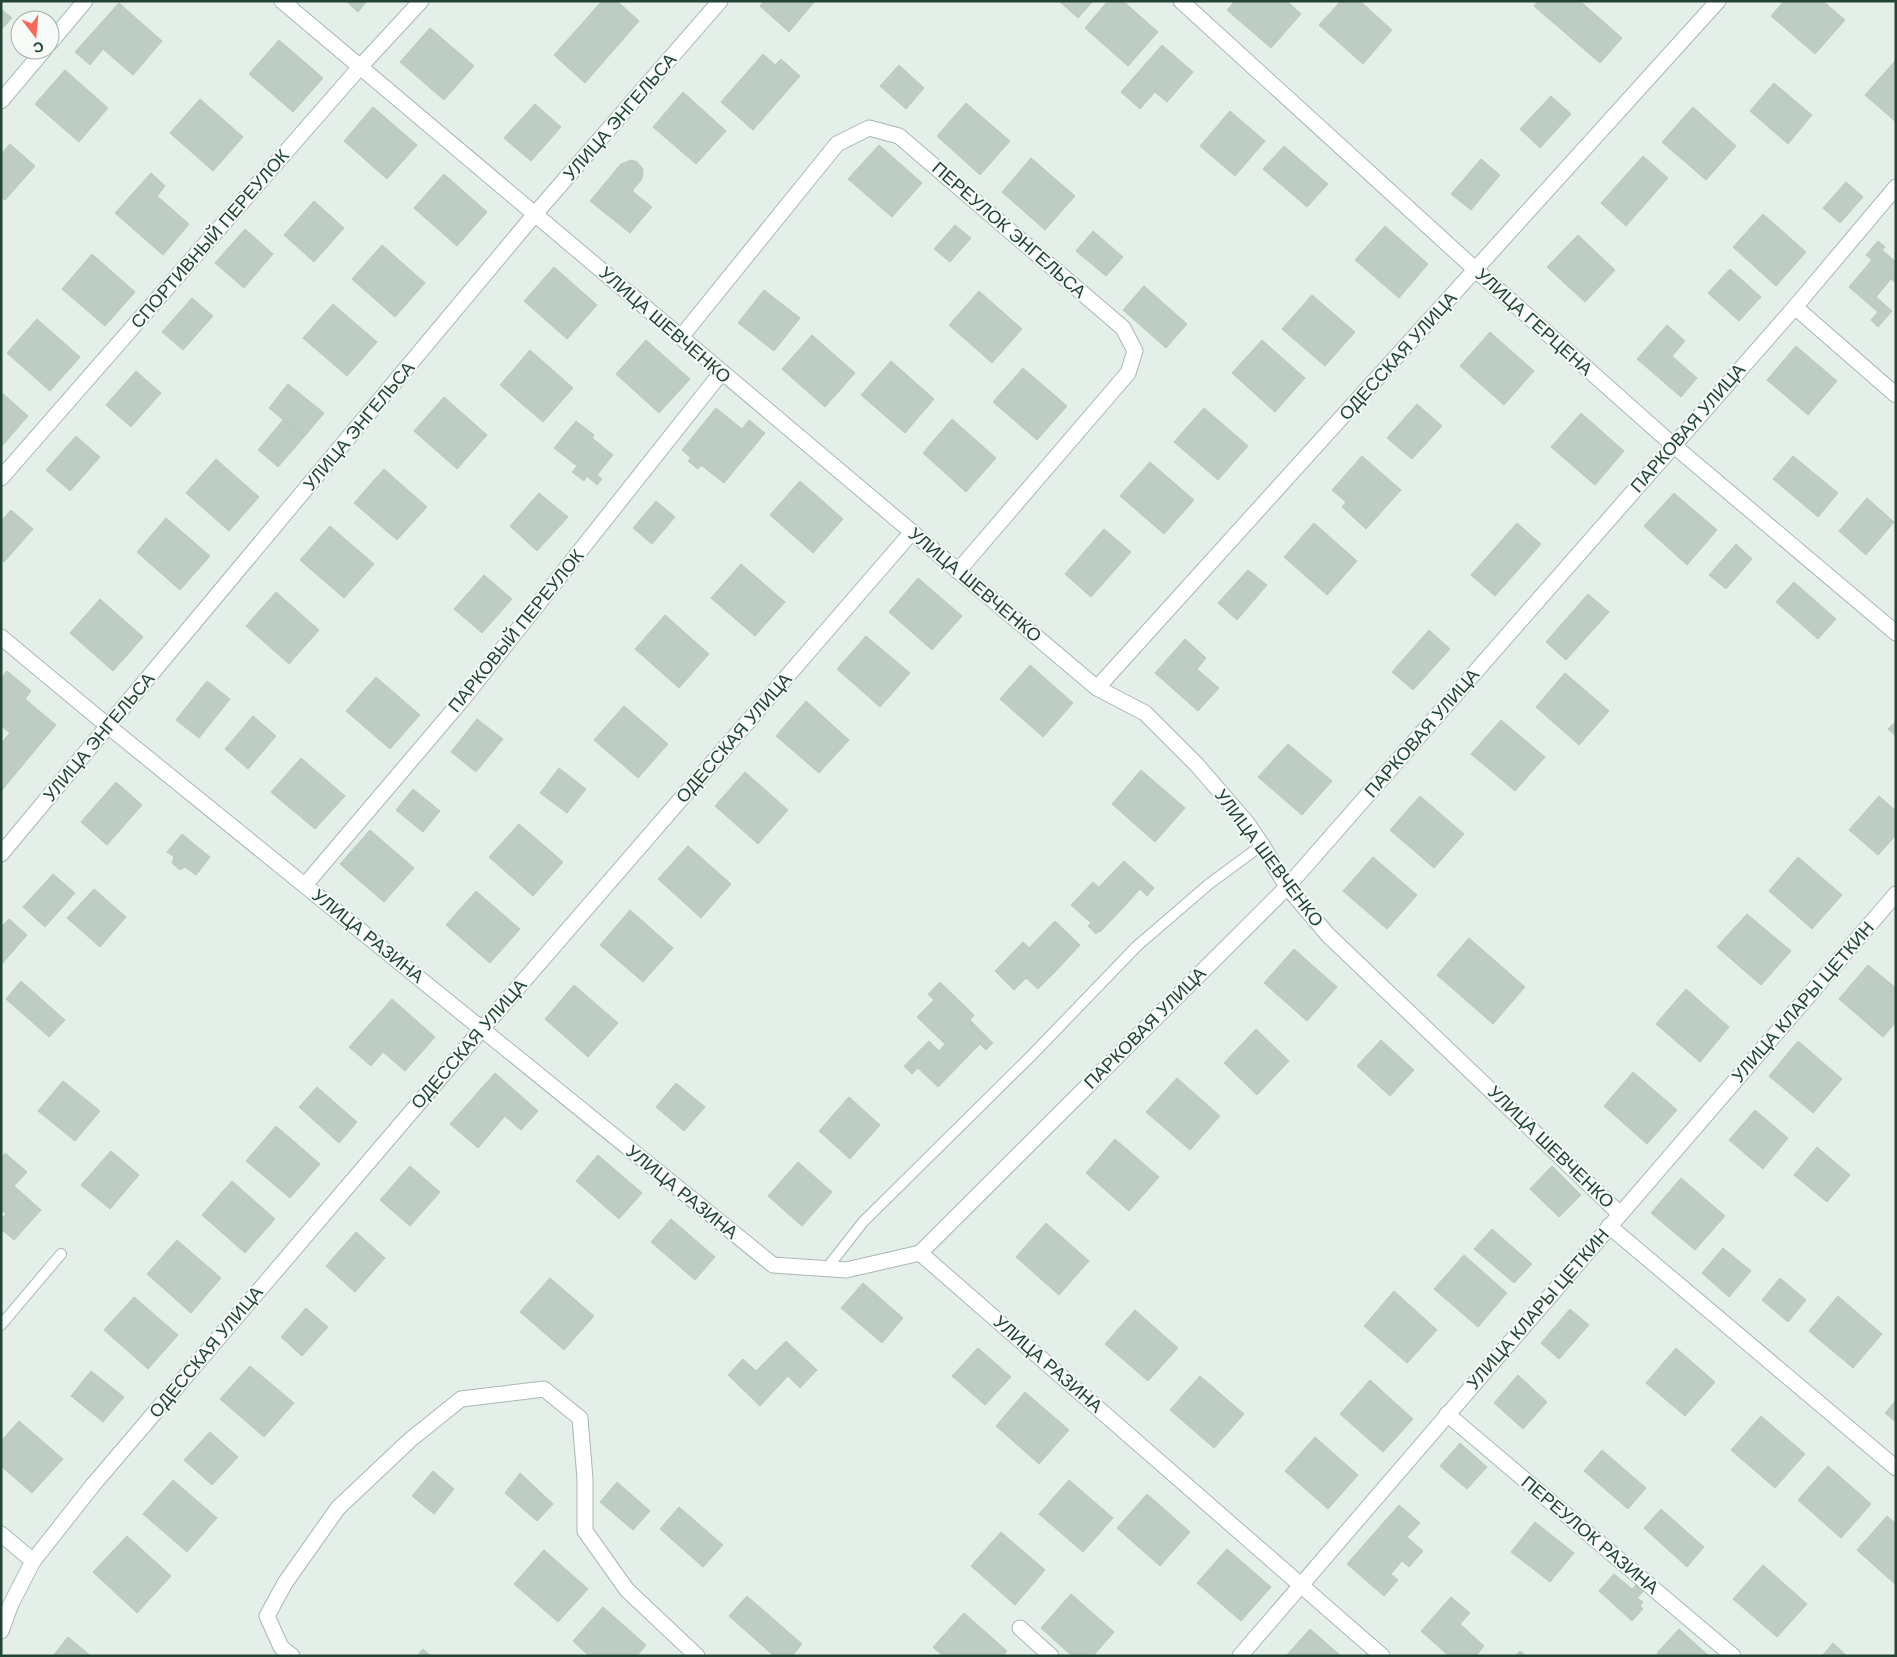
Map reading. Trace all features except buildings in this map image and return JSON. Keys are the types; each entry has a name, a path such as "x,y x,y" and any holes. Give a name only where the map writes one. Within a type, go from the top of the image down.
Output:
{"street":[{"path":"60,31 85,1"},
{"name":"УЛИЦА ШЕВЧЕНКО","path":"282,1 1097,688 1145,713 1197,764 1247,824 1287,887 1328,935 1620,1214"},
{"name":"СПОРТИВНЫЙ ПЕРЕУЛОК","path":"1,478 360,67 420,1"},
{"name":"УЛИЦА ЭНГЕЛЬСА","path":"1,854 536,214 720,1"},
{"name":"УЛИЦА ГЕРЦЕНА","path":"1181,1 1476,270 1674,445 1896,633"},
{"name":"ОДЕССКАЯ УЛИЦА","path":"1097,688 1718,1"},
{"path":"1,101 36,60"},
{"name":"ПЕРЕУЛОК ЭНГЕЛЬСА","path":"681,337 837,144 869,128 899,136 1123,328 1135,352 1128,373 958,571"},
{"name":"ПАРКОВАЯ УЛИЦА","path":"920,1253 1287,887 1674,445 1896,187"},
{"path":"1794,307 1896,395"},
{"name":"ПАРКОВЫЙ ПЕРЕУЛОК","path":"305,885 462,700 722,373"},
{"name":"ОДЕССКАЯ УЛИЦА","path":"1,1631 11,1604 33,1561 93,1485 482,1029 912,532"},
{"name":"УЛИЦА РАЗИНА","path":"1,637 108,726 773,1265 846,1270 920,1253 1382,1656"},
{"name":"УЛИЦА КЛАРЫ ЦЕТКИН","path":"1240,1656 1300,1584 1896,894"},
{"path":"1609,1226 1896,1468"},
{"path":"292,1656 281,1647 267,1616 285,1583 338,1508 410,1440 461,1399 544,1389 580,1418 585,1479 585,1532 627,1590 696,1656"},
{"name":"ПЕРЕУЛОК РАЗИНА","path":"1447,1414 1734,1656"},
{"path":"1,1534 33,1561"},
{"path":"1020,1628 1050,1656"}],"lane":[{"path":"827,1268 863,1222 1032,1056 1137,946 1209,884 1262,846"},
{"path":"1,1325 62,1254"}]}
